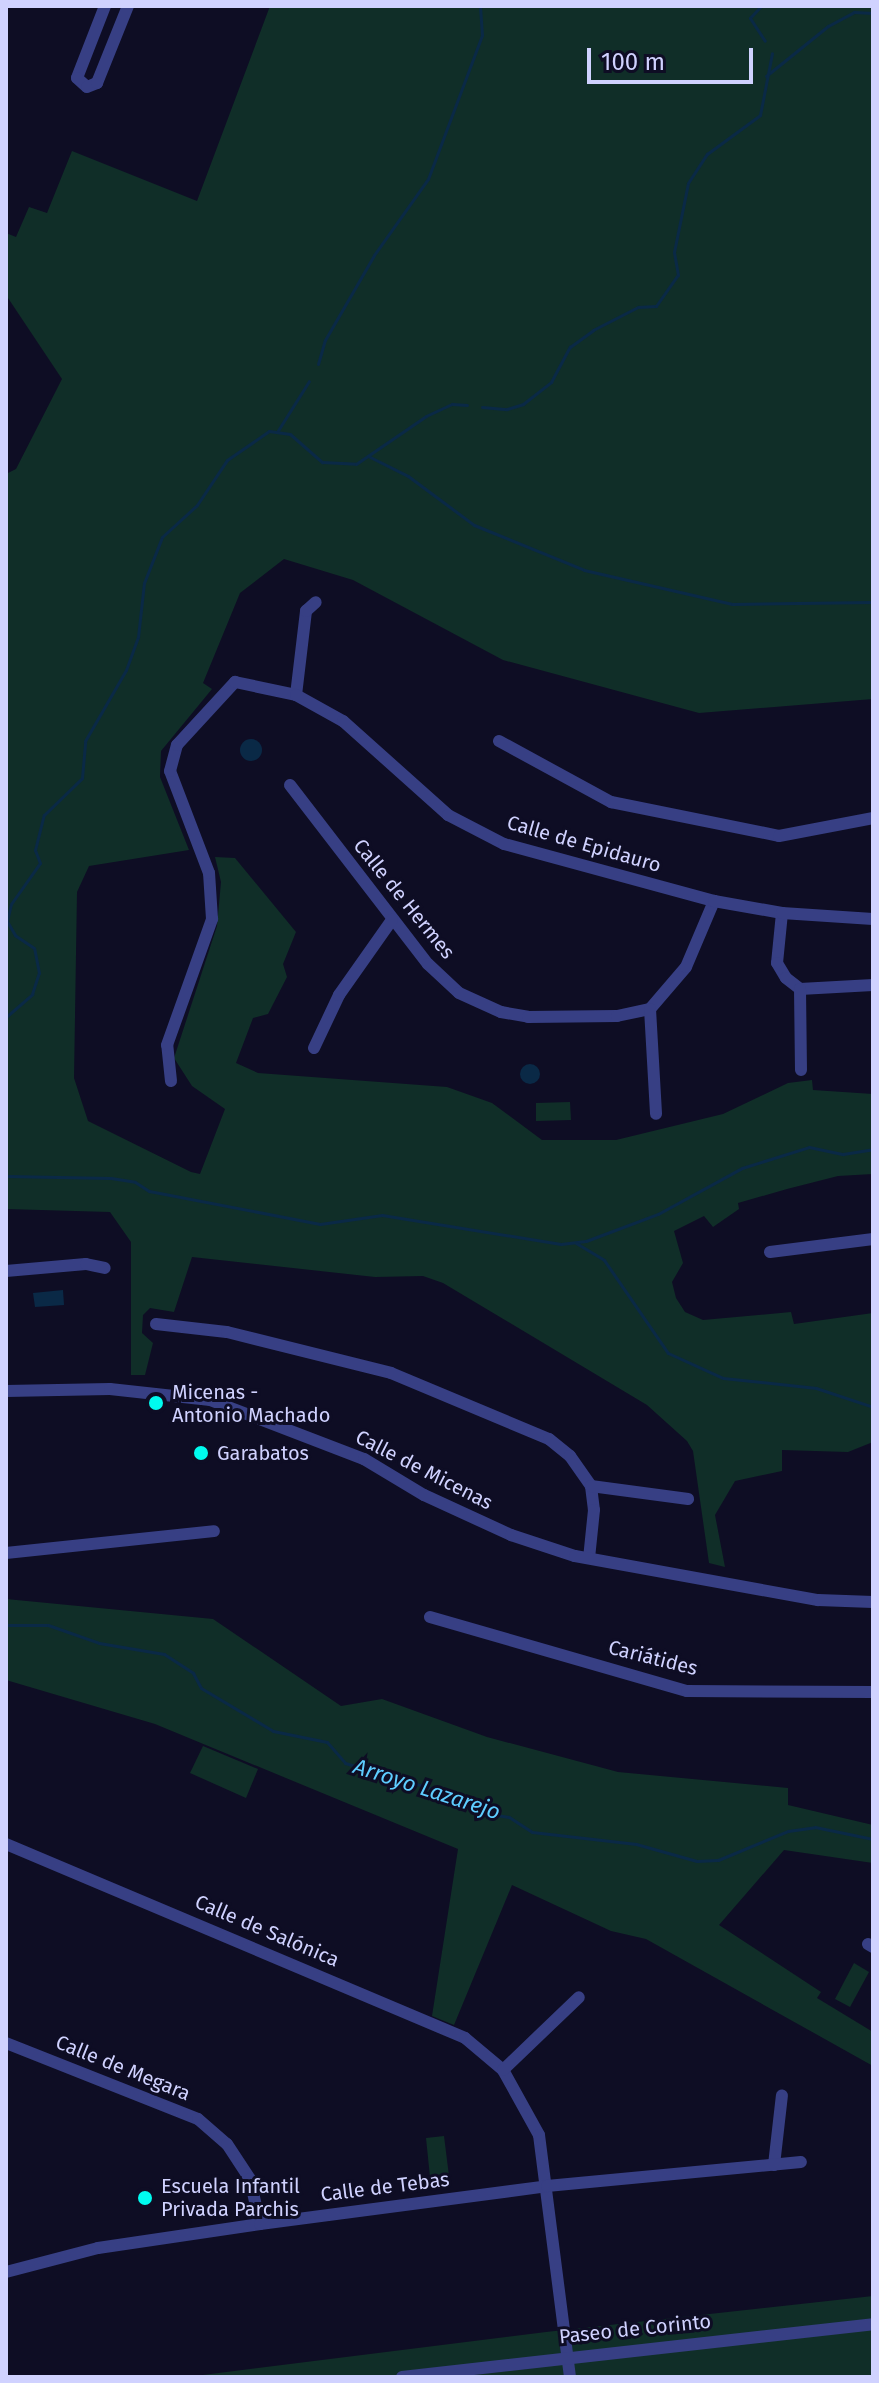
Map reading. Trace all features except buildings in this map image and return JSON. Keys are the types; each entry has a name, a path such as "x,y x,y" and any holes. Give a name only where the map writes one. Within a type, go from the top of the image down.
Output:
{"street":[{"path":"105,6 77,78 87,87 97,83 128,6"},
{"path":"296,695 306,611 316,602"},
{"name":"Calle de Epidauro","path":"171,1081 167,1045 212,919 209,873 170,771 177,745 235,682 296,695 343,721 448,815 504,844 714,901 782,913 873,919"},
{"path":"499,741 626,805 779,836 873,818"},
{"name":"Calle de Hermes","path":"290,785 392,920 459,993 501,1012 528,1017 602,1016 650,1009"},
{"path":"656,1114 650,1009 686,967 714,901"},
{"path":"782,913 777,963 800,989 801,1070"},
{"path":"314,1048 339,995 392,920"},
{"path":"800,989 873,985"},
{"path":"770,1252 873,1239"},
{"path":"6,1271 86,1264 105,1268"},
{"path":"156,1324 227,1332 391,1373 549,1439 570,1456 591,1486 594,1510 589,1558"},
{"name":"Calle de Micenas","path":"6,1391 110,1389 210,1400 364,1459 424,1495 511,1535 589,1558 818,1600 873,1602"},
{"path":"591,1486 688,1499"},
{"path":"6,1553 214,1531"},
{"name":"Cariátides","path":"430,1617 687,1691 873,1692"},
{"name":"Calle de Salónica","path":"6,1844 465,2038 503,2070 539,2135 570,2377"},
{"path":"503,2070 579,1997"},
{"name":"Calle de Megara","path":"6,2043 198,2119 227,2144 250,2179 260,2224"},
{"path":"774,2165 782,2095"},
{"name":"Calle de Tebas","path":"6,2272 98,2248 260,2224 547,2186 801,2162"},
{"name":"Paseo de Corinto","path":"402,2377 567,2356 873,2324"}],"green space":[{"path":"270,6 873,6 873,699 699,713 503,660 353,580 284,559 240,593 203,683 212,689 161,751 160,777 189,850 89,866 77,892 74,1078 88,1121 191,1172 200,1174 225,1109 192,1086 174,1058 217,926 221,882 215,857 235,858 296,932 283,964 287,977 268,1014 253,1018 236,1063 258,1073 447,1087 492,1103 542,1140 616,1140 723,1114 788,1083 812,1080 813,1090 873,1094 873,1174 838,1176 738,1203 739,1209 713,1227 704,1216 674,1231 683,1263 672,1282 676,1298 685,1312 703,1320 791,1312 794,1324 873,1313 873,1442 848,1452 782,1450 782,1471 735,1481 715,1515 725,1567 709,1563 693,1451 687,1441 647,1405 443,1283 423,1276 375,1277 192,1257 174,1312 150,1308 143,1315 142,1333 153,1343 145,1375 131,1375 131,1242 110,1212 6,1209 6,474 16,469 62,379 6,295 6,233 16,237 29,207 47,213 72,151 197,201"},
{"path":"570,1102 571,1120 536,1121 536,1103"},
{"path":"6,1599 213,1619 341,1706 382,1699 487,1737 618,1772 788,1788 788,1805 873,1825 873,1863 784,1850 719,1925 821,1992 817,1998 873,2032 873,2066 646,1939 611,1931 512,1885 454,2025 432,2016 458,1849 155,1724 6,1680"},
{"path":"203,1746 258,1769 246,1798 190,1773"},
{"path":"854,1963 869,1972 850,2007 835,1999"},
{"path":"444,2136 449,2176 430,2177 426,2138"},
{"path":"873,2296 873,2377 187,2377 546,2332"}],"water":[{"path":"251,739 259,742 262,750 259,758 251,761 243,758 240,750 243,742"},
{"path":"530,1064 537,1067 540,1074 537,1081 530,1084 523,1081 520,1074 523,1067"},
{"path":"63,1290 64,1305 35,1307 33,1293"}],"waterway":[{"path":"318,364 325,340 374,255 428,179 482,35 480,6"},
{"path":"761,6 750,18 765,41"},
{"path":"766,76 828,26 854,12 873,13"},
{"path":"482,407 507,409 523,404 551,382 570,347 593,330 638,307 656,306 678,275 674,252 688,183 707,154 760,115 772,53"},
{"path":"277,432 309,381"},
{"path":"6,1017 32,994 39,973 34,948 15,935 7,921 11,904 40,863 35,850 44,815 82,778 85,741 126,670 138,637 144,583 162,537 197,505 227,460 269,431 290,434 322,462 356,464 426,416 452,404 467,405"},
{"path":"368,456 408,476 474,525 584,570 732,604 873,602"},
{"path":"6,1176 111,1178 135,1182 149,1191 320,1224 382,1215 561,1244 586,1241 658,1214 742,1168 809,1147 843,1154 873,1149"},
{"path":"576,1243 604,1260 668,1353 723,1378 816,1388 873,1407"},
{"name":"Arroyo Lazarejo","path":"6,1625 48,1625 99,1643 164,1654 193,1673 201,1688 273,1731 327,1742 345,1763 447,1793 490,1814 509,1817 532,1832 636,1844 697,1861 718,1860 788,1831 815,1827 873,1839"}],"place":[{"name":"Micenas - Antonio Machado","path":"156,1403"},
{"name":"Garabatos","path":"201,1453"},
{"name":"Escuela Infantil Privada Parchis","path":"145,2198"}]}
